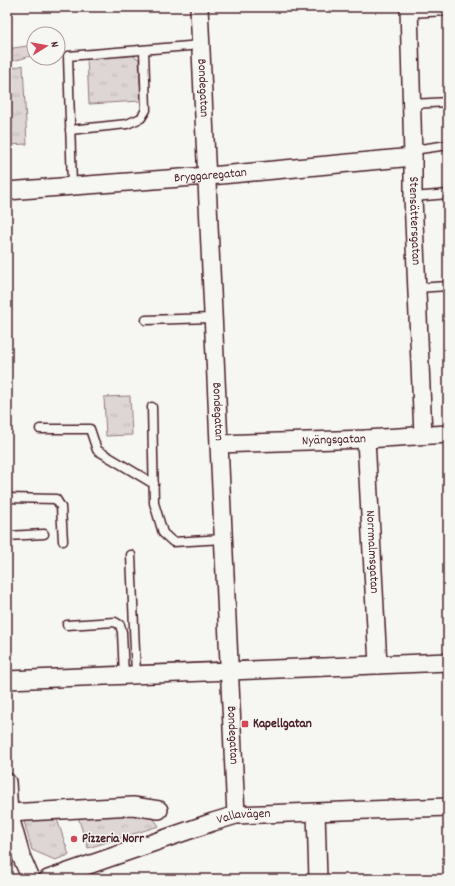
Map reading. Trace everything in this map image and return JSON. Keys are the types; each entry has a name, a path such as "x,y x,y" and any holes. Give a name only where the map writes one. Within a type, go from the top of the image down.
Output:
{"street":[{"name":"Bondegatan","path":"199,7 236,815"},
{"name":"Stensättersgatan","path":"409,10 413,197 423,435"},
{"name":"Bryggaregatan","path":"7,191 207,176 413,153"},
{"name":"Nyängsgatan","path":"219,444 366,439 448,434"},
{"name":"Norrmalmsgatan","path":"366,439 378,665"},
{"path":"7,680 448,662"},
{"path":"7,782 9,813 21,856 31,879"},
{"path":"9,813 133,806 159,810"},
{"name":"Vallavägen","path":"48,879 236,815 448,807"},
{"path":"316,812 318,879"}],"lane":[{"path":"409,10 448,11"},
{"path":"72,186 68,56 201,45"},
{"path":"70,130 127,124 141,118 146,110 144,50"},
{"path":"412,104 448,102"},
{"path":"413,153 448,145"},
{"path":"413,197 448,194"},
{"path":"417,288 448,286"},
{"path":"146,320 213,318"},
{"path":"152,407 154,503 163,533 173,542 223,539"},
{"path":"40,429 90,429 97,450 154,484"},
{"path":"7,498 56,499 61,507 63,541"},
{"path":"7,536 44,534"},
{"path":"130,675 131,555"},
{"path":"67,625 115,622 120,625 130,675"}],"green space":[{"path":"26,46 26,57 7,63 7,49"},
{"path":"120,55 122,57 132,55 139,59 141,101 89,104 87,57"},
{"path":"23,65 27,144 7,145 7,70"},
{"path":"130,396 132,435 106,436 104,397"},
{"path":"77,814 151,815 159,826 88,848"},
{"path":"56,816 69,855 55,860 32,850 23,818"}],"place":[{"name":"Kapellgatan","path":"245,724"},
{"name":"Pizzeria Norr","path":"74,839"}]}
